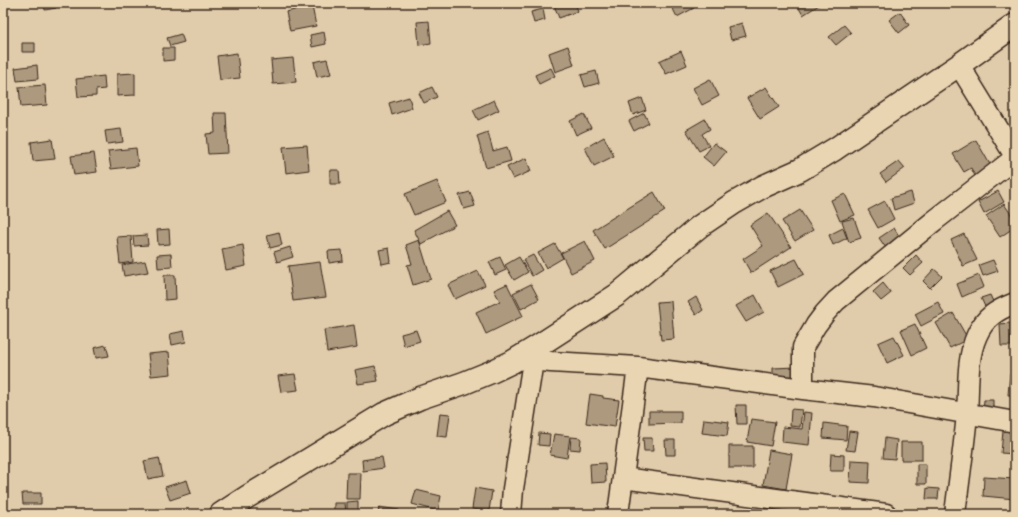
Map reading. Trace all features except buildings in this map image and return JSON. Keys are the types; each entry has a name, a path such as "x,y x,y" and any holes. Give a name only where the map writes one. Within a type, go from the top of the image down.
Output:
{"street":[{"path":"221,514 254,492 384,414 420,398 464,383 534,354 617,295 700,226 734,203 762,187 800,170 835,149 1015,25"},
{"path":"803,389 804,347 816,324 824,313 836,301 1015,157 959,65"},
{"path":"955,514 967,414 972,347 977,334 988,318 1001,309 1015,303"},
{"path":"534,354 551,362 638,367 874,398 1015,422"},
{"path":"511,514 513,489 534,354"},
{"path":"618,514 638,367"},
{"path":"623,478 886,514"}]}
